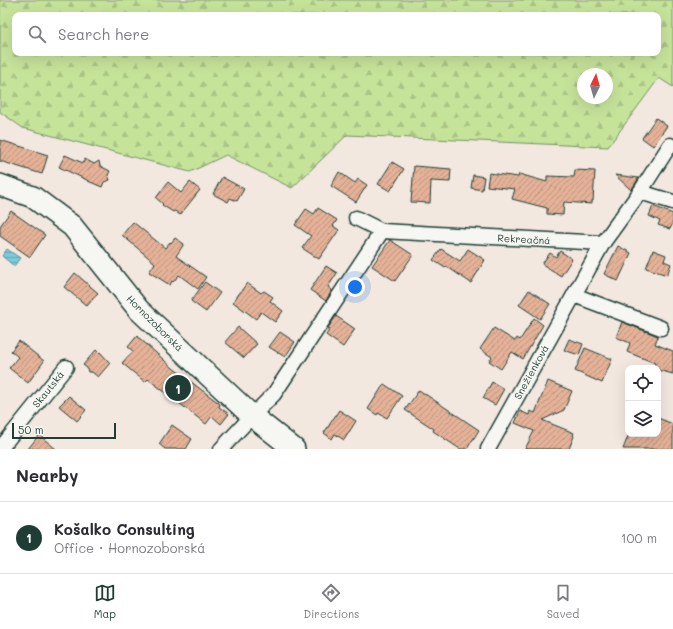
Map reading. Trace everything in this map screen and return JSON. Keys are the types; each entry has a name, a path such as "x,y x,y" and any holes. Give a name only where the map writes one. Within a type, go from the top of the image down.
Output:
{"street":[{"path":"603,243 640,192 670,145"},
{"name":"Hornozoborská","path":"0,185 33,197 72,226 139,310 252,416 294,449"},
{"path":"640,192 673,202"},
{"name":"Rekreačná","path":"356,218 382,231 603,243"},
{"path":"221,449 274,394 382,231"},
{"name":"Snežienková","path":"488,449 603,243"},
{"path":"574,295 661,328"},
{"name":"Skautská","path":"0,449 66,367"}],"green space":[{"path":"0,0 673,0 673,87 659,78 608,147 347,135 292,188 226,155 190,172 23,128 0,112"}],"water":[{"path":"7,249 20,258 14,266 2,256"}],"building":[{"path":"656,118 667,126 653,146 642,138"},
{"path":"0,140 48,155 42,174 0,161"},
{"path":"65,155 83,163 85,159 94,164 99,161 100,166 110,171 108,175 110,180 104,182 102,187 59,167"},
{"path":"392,162 404,169 390,191 378,184"},
{"path":"414,166 451,169 450,182 431,181 430,203 411,202"},
{"path":"575,170 595,171 593,201 592,204 564,202 563,215 547,214 547,208 512,199 515,189 487,186 489,173 518,177 519,174 547,182 547,176 574,177"},
{"path":"339,172 355,183 358,179 367,185 356,202 331,186"},
{"path":"473,175 484,177 482,190 471,188"},
{"path":"615,175 639,178 631,190"},
{"path":"222,177 244,189 237,201 230,198 228,202 213,194"},
{"path":"168,182 181,193 190,182 200,190 180,215 162,205 163,204 156,198"},
{"path":"653,206 673,214 673,223 670,229 658,225 660,221 649,216"},
{"path":"318,208 337,220 333,226 339,230 319,259 302,248 311,236 295,225 306,209 314,214"},
{"path":"11,211 45,235 30,257 0,236 0,226"},
{"path":"133,222 165,248 175,238 184,244 176,256 206,277 198,289 179,275 170,285 149,272 155,263 122,235"},
{"path":"390,240 413,255 395,281 372,266"},
{"path":"618,246 631,253 618,281 604,274"},
{"path":"441,249 460,261 468,249 485,260 471,283 446,266 445,268 433,260"},
{"path":"653,250 666,255 664,261 671,264 667,275 646,268"},
{"path":"560,251 572,259 561,276 542,264 550,253 556,257"},
{"path":"326,266 337,273 328,287 332,290 326,301 310,290"},
{"path":"75,273 98,293 87,306 64,287"},
{"path":"205,282 220,293 206,312 191,301"},
{"path":"247,283 261,293 264,291 273,297 270,301 283,311 275,322 261,312 256,319 233,302"},
{"path":"529,290 550,304 540,319 519,305"},
{"path":"336,316 355,329 343,347 326,335 330,329 328,328"},
{"path":"534,318 543,325 523,359 512,352 501,369 489,361 492,357 480,349 494,328 515,341 517,338 520,340"},
{"path":"622,322 658,336 655,344 673,351 673,374 661,371 661,365 654,365 655,363 627,352 630,343 616,337"},
{"path":"238,327 257,344 244,358 225,342"},
{"path":"280,332 295,342 285,357 269,347"},
{"path":"137,336 173,368 220,404 219,407 229,414 221,424 212,416 206,424 148,379 145,382 122,363 133,351 128,347"},
{"path":"569,339 583,344 579,355 564,350"},
{"path":"19,341 44,361 28,383 9,368 18,357 11,351"},
{"path":"585,348 612,359 602,383 575,371"},
{"path":"96,350 99,353 100,352 110,363 98,377 92,372 88,372 87,368 83,365"},
{"path":"548,381 572,391 564,410 542,420 574,433 574,436 569,449 525,449 534,431 515,423 520,411 529,415 530,411 535,413"},
{"path":"492,382 504,389 495,405 483,398"},
{"path":"384,384 402,396 387,418 378,413 377,415 368,409"},
{"path":"419,390 479,430 467,449 460,449 433,431 434,429 405,410"},
{"path":"69,396 86,410 77,421 59,406"},
{"path":"339,410 356,421 344,440 335,434 332,439 324,433"},
{"path":"661,419 673,424 673,449 623,449 628,437 661,437"},
{"path":"172,425 192,439 186,449 165,449 159,444"},
{"path":"39,435 56,449 28,449"}],"place":[{"name":"Košalko Consulting","path":"178,388"}]}
